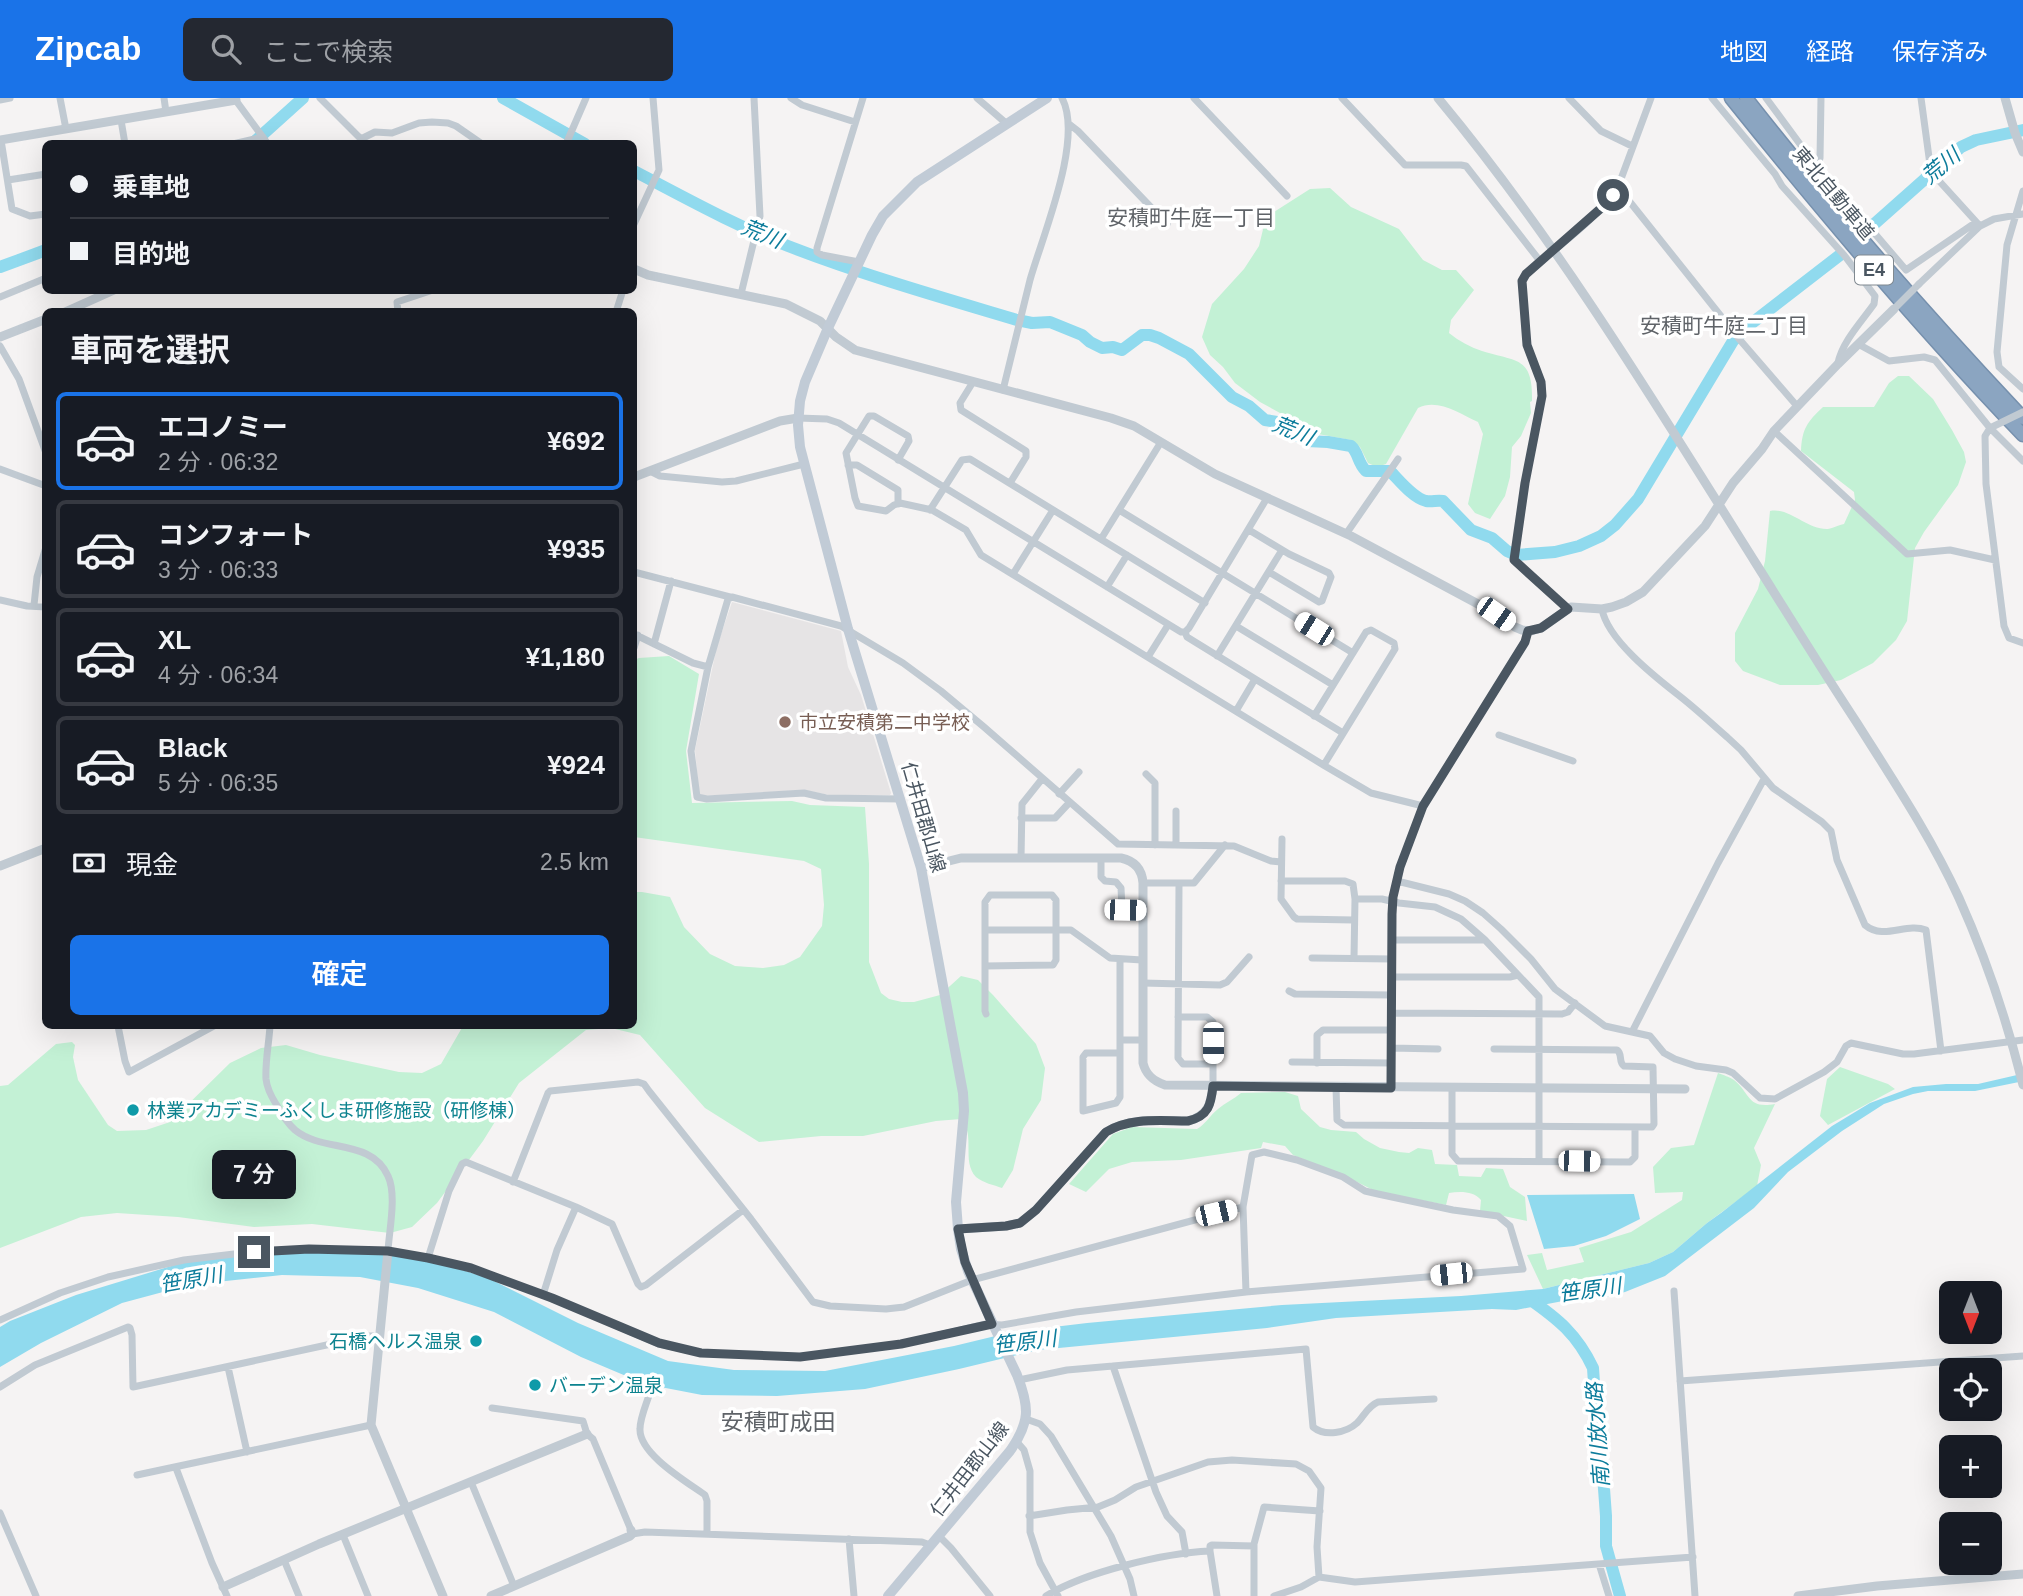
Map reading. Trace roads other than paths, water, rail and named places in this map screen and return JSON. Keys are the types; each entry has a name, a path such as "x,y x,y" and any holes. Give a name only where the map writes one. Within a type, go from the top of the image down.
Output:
{"highway":[{"name":"東北自動車道","path":"1731,98 1872,267 2023,435"},
{"name":"東北自動車道","path":"1745,98 1934,322 2023,415"}],"main road":[{"name":"仁井田郡山線","path":"888,1596 1017,1442 1026,1419 1026,1401 1018,1377 965,1262 956,1202 964,1111 963,1093 921,868 848,629 804,464 797,431 798,418 802,391 828,328 883,216 926,176 1045,99"}],"street":[{"path":"0,100 10,98"},
{"path":"60,98 66,129"},
{"path":"164,98 166,112"},
{"path":"320,98 361,139 375,132 392,133 419,123 432,122 456,126 476,140"},
{"path":"568,140 586,98"},
{"path":"637,218 659,170 653,98"},
{"path":"741,294 760,216 754,98"},
{"path":"791,98 802,105 855,122"},
{"path":"859,262 822,256 817,251 863,98"},
{"path":"977,98 1007,124"},
{"path":"1003,390 1063,166 1069,124 1068,110 1062,98"},
{"path":"1194,98 1287,196"},
{"path":"1342,98 1405,165 1466,166 1540,261"},
{"path":"1438,98 1485,154 1554,249 1635,371 1893,780 1958,897 1979,946 2012,1041 2023,1085"},
{"path":"1569,98 1601,131 1632,146"},
{"path":"1568,609 1514,560 1525,483 1542,396 1541,382 1527,345 1522,281 1540,261 1607,203 1618,187 1651,98"},
{"path":"1713,98 1782,186 1844,255 1875,296 1874,304 1838,359 1838,364"},
{"path":"1766,98 1817,165 1906,270 1978,225 2019,215"},
{"path":"1817,165 1820,158 1821,98"},
{"path":"1921,98 1931,172 1978,225"},
{"path":"2006,98 2023,152"},
{"path":"42,214 30,216 12,210 1,140 235,99 266,140"},
{"path":"121,120 124,140"},
{"path":"1069,124 1167,225"},
{"path":"8,180 42,175"},
{"path":"1618,187 1748,350 1797,406"},
{"path":"2023,191 2019,215 2007,245 1997,346 1997,362 2002,372 2023,389"},
{"path":"637,270 648,275 786,304 817,320 855,350 1134,426 1215,474 1346,534 1486,608 1514,627 1528,631 1541,628 1568,609 1602,609 1626,602 1643,592 1704,526 1718,503 1774,431 1978,225"},
{"path":"0,297 42,280"},
{"path":"74,308 105,294"},
{"path":"398,308 397,302 421,294"},
{"path":"0,337 42,321"},
{"path":"1858,344 1889,361 1924,357 1935,360 1990,428 2023,461"},
{"path":"0,346 19,379 42,442"},
{"path":"973,382 960,403 961,410 1026,452 1026,457 1010,484"},
{"path":"2023,415 1990,428 1985,436 1986,482 2006,633 2011,640 2023,643"},
{"path":"898,460 909,442 907,434 871,416 868,417 846,453 858,506 887,511 898,503 930,510 966,530 979,553 1325,766 1371,793 1423,806"},
{"path":"637,476 780,421 798,418 830,419 1177,631 1185,632"},
{"path":"1774,431 1907,554 1950,550 1995,560"},
{"path":"1101,539 1161,442"},
{"path":"930,510 962,460 967,458 1205,603"},
{"path":"1346,534 1398,459"},
{"path":"650,471 660,476 722,482 804,464"},
{"path":"848,465 857,465 898,489 898,503"},
{"path":"0,469 42,485"},
{"path":"1185,632 1267,498"},
{"path":"1013,574 1053,510"},
{"path":"1119,510 1353,653"},
{"path":"1249,530 1331,575 1322,601 1317,602 1269,572"},
{"path":"1217,656 1283,550"},
{"path":"1107,587 1127,555"},
{"path":"34,605 42,560"},
{"path":"637,573 848,629 903,663 941,691 1118,844 1225,845 1281,862"},
{"path":"654,644 671,581"},
{"path":"730,597 726,602 708,667 691,751 697,797 708,799 804,793 825,798 901,799"},
{"path":"0,600 42,606"},
{"path":"1602,609 1613,631 1639,663 1741,750 1780,794 1831,831 1839,864 1865,925 1880,932 1925,929 1941,1051"},
{"path":"1148,657 1168,625"},
{"path":"1236,626 1333,685"},
{"path":"1314,716 1366,632 1371,630 1394,643 1395,649 1325,766"},
{"path":"1391,1088 1393,902 1400,867 1423,806 1525,642 1528,631"},
{"path":"1185,632 1187,637 1343,733"},
{"path":"637,636 693,663 708,667"},
{"path":"1236,711 1255,679"},
{"path":"1499,735 1573,761"},
{"path":"1059,794 1079,772"},
{"path":"1146,774 1155,783 1155,845"},
{"path":"1021,858 1022,803 1042,779"},
{"path":"1632,1032 1764,779"},
{"path":"1021,818 1055,818 1069,803"},
{"path":"1176,811 1176,845"},
{"path":"1282,839 1282,902 1296,919 1354,920"},
{"path":"1143,883 1195,882 1225,845"},
{"path":"0,866 42,850"},
{"path":"1101,858 1101,877 1105,881 1116,881 1120,887 1122,908 1143,910"},
{"path":"921,868 961,859 1130,860 1141,872 1143,883 1143,1065 1155,1081 1171,1086 1685,1088"},
{"path":"1281,881 1349,881 1354,886 1354,958"},
{"path":"1397,881 1449,894 1483,913 1531,959 1555,989 1605,1026 1652,1037 1664,1053 1675,1059 1734,1073 1754,1094 1765,1099 1775,1099 1824,1072 1838,1062 1846,1046 1851,1043 1903,1054 2023,1040"},
{"path":"1179,884 1178,1058 1182,1063 1213,1064"},
{"path":"985,966 1051,966 1056,960 1056,900 1052,895 990,895 985,902 985,930 985,966 985,1012 986,1014"},
{"path":"1355,899 1382,899 1440,909 1461,919 1485,940 1539,997 1539,1160"},
{"path":"985,930 1072,931 1110,958 1143,960"},
{"path":"1392,940 1485,940"},
{"path":"1143,984 1222,985 1249,957"},
{"path":"1312,958 1392,959"},
{"path":"1120,959 1120,1053 1119,1097 1116,1103 1083,1111 1083,1057 1086,1053 1120,1053"},
{"path":"1392,977 1518,975"},
{"path":"1289,991 1295,994 1392,995"},
{"path":"1392,1013 1564,1013 1574,1003"},
{"path":"958,1229 1020,1223 1036,1210 1106,1132 1119,1125 1188,1121 1205,1113 1211,1104 1213,1086 1213,1023 1208,1017 1178,1017"},
{"path":"119,1029 129,1072 208,1029"},
{"path":"270,1029 266,1081 269,1092 283,1116 295,1130 305,1136 361,1151 376,1160 389,1178 392,1192 372,1425 443,1596"},
{"path":"1317,1063 1317,1035 1322,1030 1391,1030"},
{"path":"1120,1040 1142,1040"},
{"path":"1391,1048 1438,1049"},
{"path":"1336,1087 1337,1120 1344,1125 1654,1124 1653,1067 1624,1066 1617,1049 1494,1049"},
{"path":"1292,1062 1391,1063"},
{"path":"513,1182 550,1091 638,1082 644,1084 816,1304 886,1309 897,1308 972,1280 1243,1207"},
{"path":"1452,1087 1452,1154 1458,1161 1630,1162 1635,1157 1635,1126"},
{"path":"0,1320 60,1293 108,1277 184,1260 309,1249 387,1253 428,1258 471,1268 659,1343 701,1353 800,1357 901,1344 1067,1314 1246,1292 1523,1269 1510,1226 1498,1216 1453,1210 1365,1191 1343,1177 1297,1160 1259,1152 1252,1155 1243,1207 1246,1292"},
{"path":"428,1258 449,1191 466,1162 612,1224 641,1287 743,1210"},
{"path":"543,1295 557,1250 576,1207"},
{"path":"1674,1291 1695,1596"},
{"path":"0,1387 35,1365 128,1327 132,1335 133,1387 368,1336 380,1336"},
{"path":"1018,1377 1067,1370 1306,1349 1313,1427 1316,1431 1340,1431 1355,1425 1373,1404 1434,1399"},
{"path":"1679,1381 2023,1356"},
{"path":"1113,1366 1153,1481 1167,1516 1182,1532 1186,1554"},
{"path":"228,1367 247,1452"},
{"path":"650,1392 640,1426 640,1437 660,1464 705,1495 706,1534"},
{"path":"492,1408 581,1420 587,1434 593,1439 632,1532"},
{"path":"1026,1419 1040,1424 1047,1431 1094,1508 1111,1536 1130,1579 1134,1596"},
{"path":"137,1475 372,1425"},
{"path":"176,1468 225,1591 284,1560 587,1434"},
{"path":"1017,1442 1024,1450 1031,1471 1030,1532 1040,1563 1057,1593"},
{"path":"1029,1516 1094,1508 1115,1500 1136,1487 1216,1460 1296,1464 1309,1471 1320,1485 1322,1493 1317,1546 1319,1577 1315,1581 1273,1596"},
{"path":"471,1482 514,1586"},
{"path":"1254,1596 1254,1546 1264,1507 1320,1511"},
{"path":"0,1513 36,1596"},
{"path":"632,1532 922,1542 930,1545"},
{"path":"491,1596 627,1538 632,1532"},
{"path":"343,1535 368,1596"},
{"path":"939,1536 990,1596"},
{"path":"849,1539 854,1596"},
{"path":"1217,1596 1210,1547 1254,1546"},
{"path":"1046,1596 1092,1576 1159,1557 1210,1551"},
{"path":"1319,1577 1355,1582 1693,1558"},
{"path":"284,1560 299,1596"},
{"path":"1599,1564 1609,1596"},
{"path":"1798,1596 2023,1574"},
{"path":"1298,1588 1304,1596"}],"water":[{"name":"笹原川","path":"2017,1075 2019,1082 1975,1091 1928,1091 1884,1104 1842,1131 1788,1172 1754,1208 1665,1276 1602,1298 1563,1301 1516,1310 1336,1318 1267,1328 1038,1350 865,1389 777,1396 702,1395 645,1384 581,1357 494,1312 418,1288 360,1277 282,1275 189,1285 122,1303 41,1343 0,1367 0,1327 10,1321 76,1295 181,1263 259,1252 360,1248 427,1259 488,1278 578,1323 668,1361 734,1370 825,1371 1012,1332 1087,1323 1282,1305 1543,1289 1649,1263 1673,1252 1832,1126 1870,1103 1913,1087 1978,1084"},
{"path":"1634,1194 1640,1219 1606,1236 1574,1246 1544,1249 1527,1195"}],"waterway":[{"name":"荒川","path":"256,140 303,98"},
{"name":"荒川","path":"503,98 578,140"},
{"name":"荒川","path":"1872,226 1961,147 1976,140 2023,130"},
{"name":"荒川","path":"637,173 768,238 902,285 1017,320 1050,322 1082,335 1102,348 1122,350 1142,335 1159,338 1189,354 1232,397 1249,406 1265,420 1283,423 1307,441 1351,446 1366,471 1390,471 1416,496 1426,501 1443,501 1471,530 1492,538 1516,555 1555,552 1579,546 1601,536 1615,525 1638,499 1733,341 1752,323 1840,255"},
{"name":"荒川","path":"0,267 42,251"},
{"name":"南川放水路","path":"1528,1298 1566,1328 1593,1368 1606,1516 1606,1546 1620,1596"}],"place":[{"name":"市立安積第二中学校","path":"785,722"},
{"name":"林業アカデミーふくしま研修施設（研修棟）","path":"133,1110"},
{"name":"石橋ヘルス温泉","path":"476,1341"},
{"name":"バーデン温泉","path":"535,1385"}],"district":[{"name":"安積町牛庭一丁目","path":"1191,218"},
{"name":"安積町牛庭二丁目","path":"1724,326"},
{"name":"安積町成田","path":"778,1422"}]}
